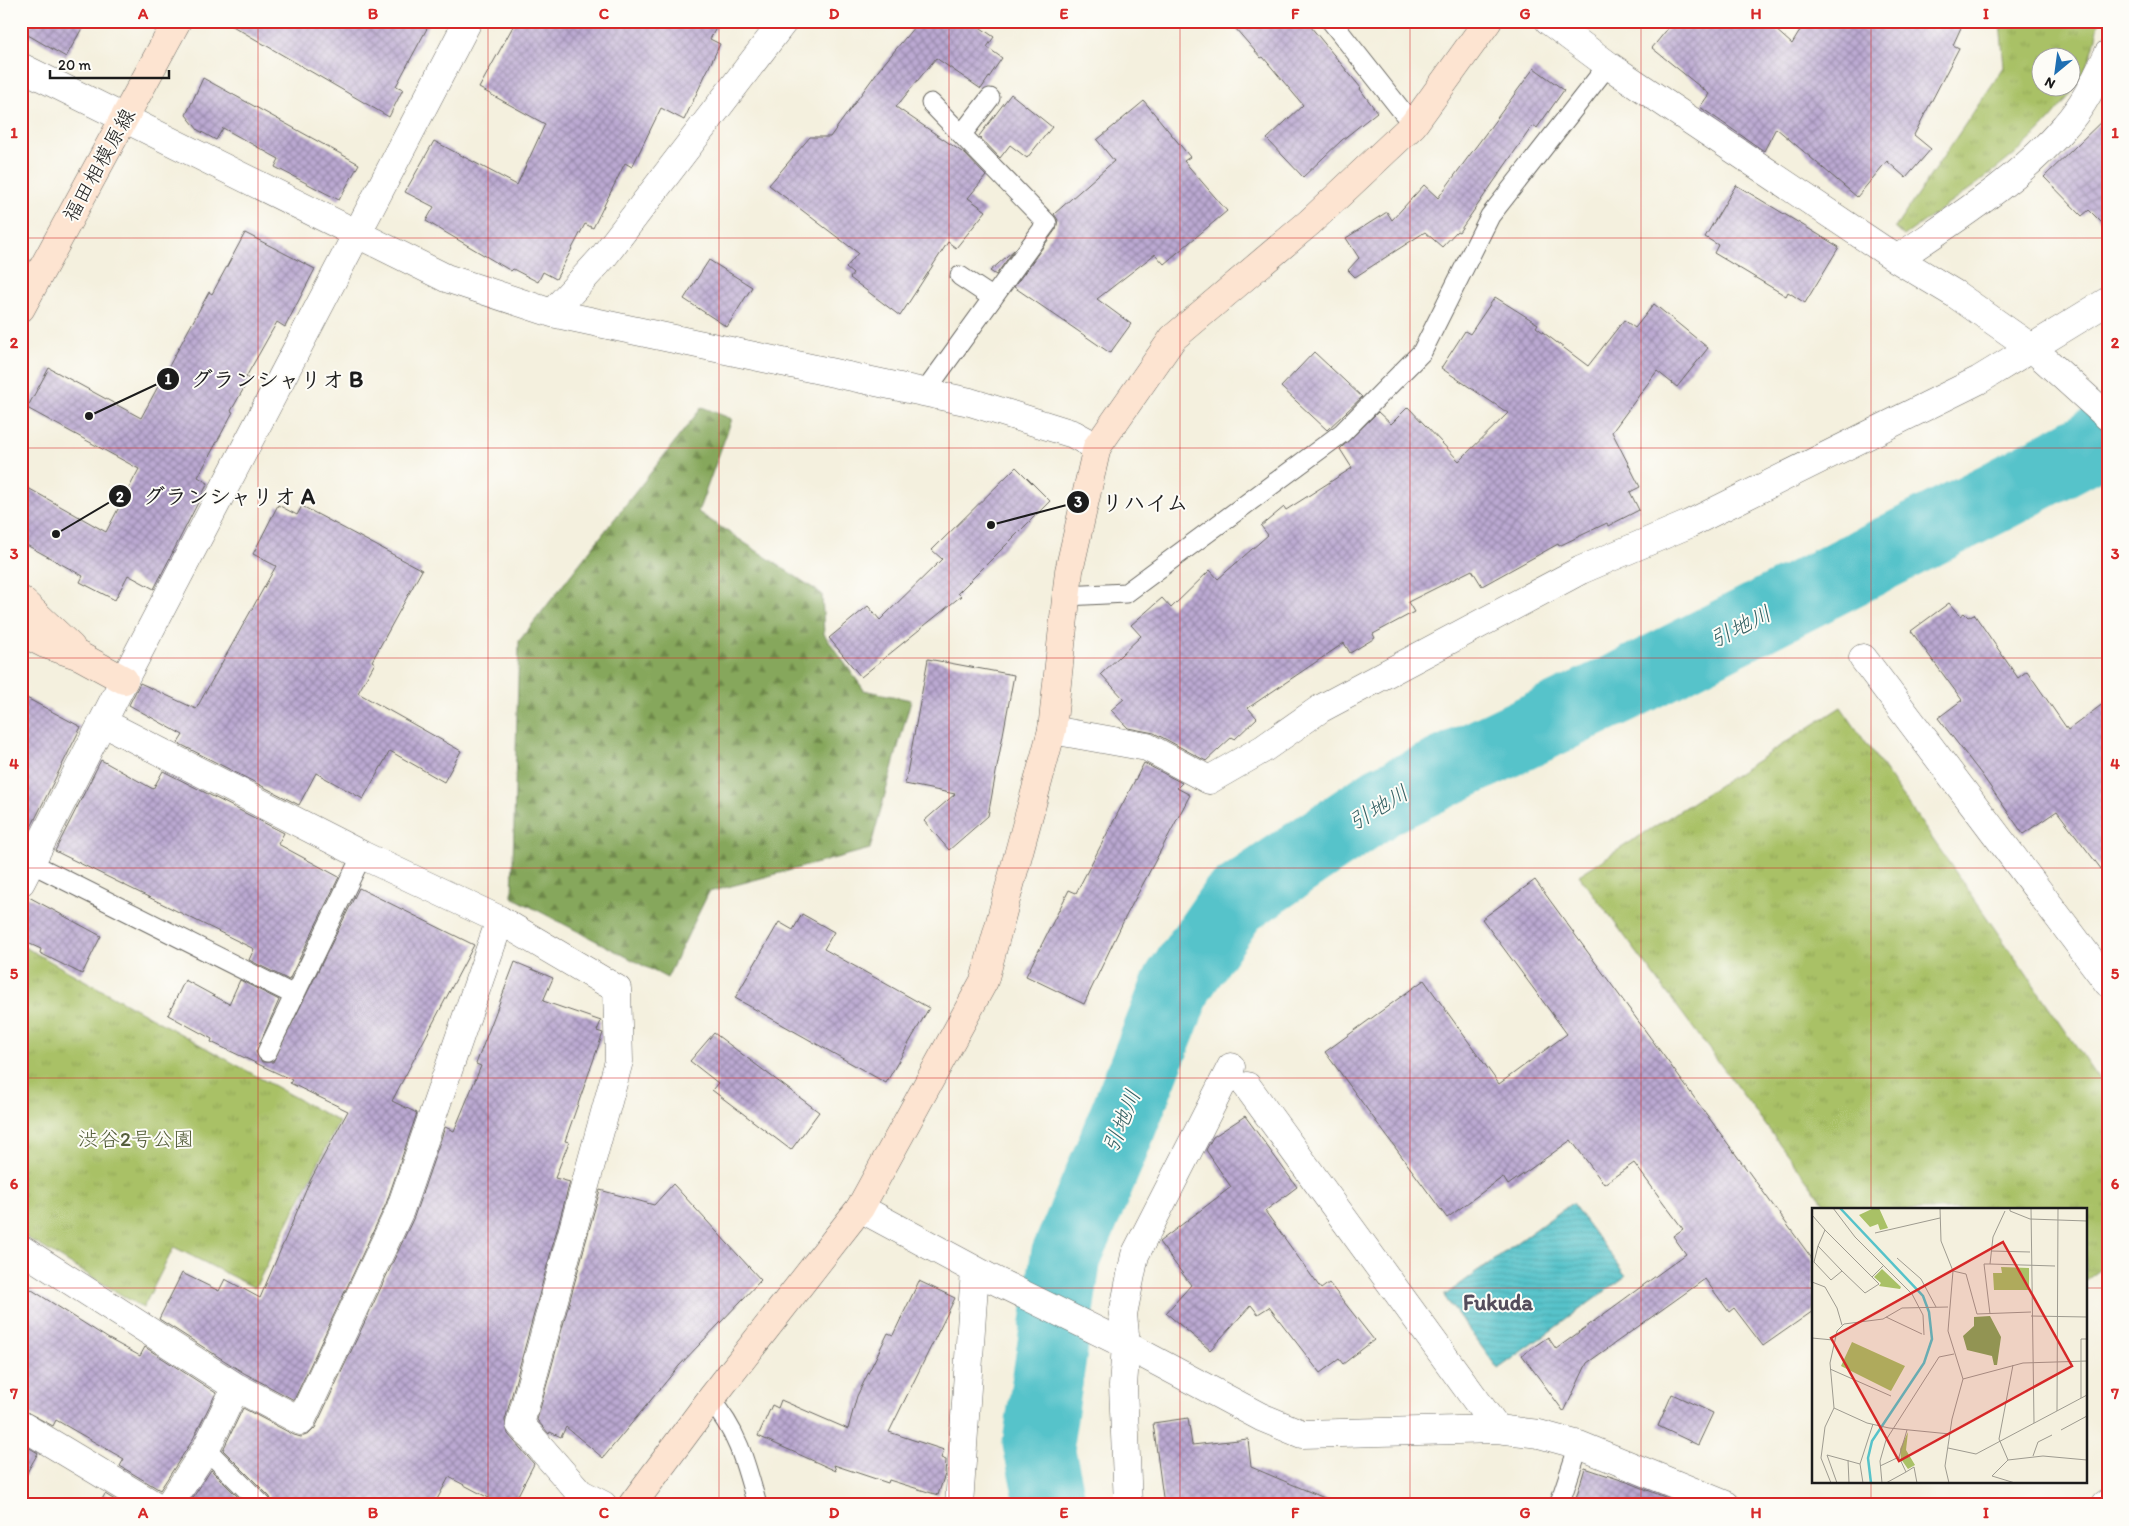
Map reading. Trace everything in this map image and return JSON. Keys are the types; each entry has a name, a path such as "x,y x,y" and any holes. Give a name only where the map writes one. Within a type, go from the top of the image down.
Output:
{"street":[{"name":"福田相模原線","path":"21,308 177,21"},
{"path":"26,872 104,723 124,680 468,21"},
{"path":"552,313 604,256 784,21"},
{"path":"632,1505 710,1400 860,1208 984,981 1052,730 1069,571 1097,447 1173,338 1310,222 1413,125 1488,21"},
{"path":"1549,21 1608,65 1897,259 1955,294 2032,348 2108,417"},
{"path":"1897,259 1965,213 2023,168 2066,126 2093,87 2108,54"},
{"path":"21,67 446,278 552,313 970,402 1073,434 1097,447"},
{"path":"1052,730 1147,747 1209,780 1263,749 1320,709 1581,570 1689,524 1979,380 2108,301"},
{"path":"21,600 80,656"},
{"path":"21,632 45,644 80,656 124,680"},
{"path":"1863,658 2108,983"},
{"path":"104,723 362,855 500,920 618,989 619,1061 520,1424 580,1492 603,1505"},
{"path":"21,1249 236,1387 300,1421 400,1210 500,920"},
{"path":"1128,1505 1123,1386 1116,1340 1135,1255 1239,1076 1497,1429"},
{"path":"860,1208 983,1274 1116,1340 1261,1417 1302,1434 1497,1429 1539,1434 1579,1445 1726,1505"},
{"path":"959,1505 983,1274"},
{"path":"169,1505 206,1449 236,1387"},
{"path":"21,1425 154,1505"}],"lane":[{"path":"1331,21 1413,125"},
{"path":"1066,596 1126,594 1342,433 1422,352 1490,216 1608,65"},
{"path":"962,134 990,98"},
{"path":"924,393 1047,223 932,103"},
{"path":"960,276 993,298"},
{"path":"267,1052 362,855"},
{"path":"26,872 294,995"},
{"path":"710,1400 726,1418 744,1456 757,1505"},
{"path":"1559,1505 1579,1445"},
{"path":"206,1449 262,1505"}],"green space":[{"path":"2000,21 2100,21 2093,49 2082,74 2082,48 2032,48 2032,98 2067,98 2031,139 1981,181 1904,236 1895,228 2004,67"},
{"path":"702,407 732,419 698,512 822,594 824,634 864,690 911,700 870,849 709,892 667,978 512,897 519,641"},
{"path":"1841,707 2108,1092 2108,1264 2086,1280 2086,1208 1828,1208 1579,875"},
{"name":"渋谷2号公園","path":"21,945 339,1122 255,1288 174,1247 143,1308 21,1234"}],"water":[{"path":"1572,1203 1626,1276 1498,1369 1444,1296"}],"building":[{"path":"21,21 86,21 66,57 21,31"},
{"path":"224,21 431,21 396,86 403,89 389,117"},
{"path":"516,21 720,21 710,39 720,44 684,120 661,108 632,167 625,163 593,228 585,224 556,279 543,272 538,282 513,269 511,271 426,221 434,207 405,192 434,141 517,185 545,124 479,88"},
{"path":"919,21 971,21 994,37 987,47 1002,58 981,89 936,58 896,107 965,154 986,176 968,198 986,211 956,248 948,242 900,316 850,278 853,274 846,268 858,253 769,185 810,137 830,137 878,71"},
{"path":"1229,21 1306,21 1361,88 1377,112 1342,140 1303,177 1267,139 1303,105 1263,57 1261,58"},
{"path":"1674,21 1766,21 1792,44 1806,21 1964,21 1953,45 1959,48 1914,135 1931,149 1906,178 1887,161 1857,197 1776,128 1764,151 1700,107 1709,94 1652,48"},
{"path":"1534,68 1564,90 1537,128 1533,125 1459,232 1457,231 1442,247 1425,232 1355,277 1348,270 1359,258 1346,238 1387,212 1392,220 1424,185 1438,198"},
{"path":"203,78 359,164 339,200 275,167 279,159 223,128 216,140 198,130 186,115"},
{"path":"1011,94 1052,127 1027,158 1010,145 1000,158 979,136"},
{"path":"1144,101 1190,157 1184,161 1227,211 1164,264 1155,254 1097,299 1131,324 1110,353 1014,287 1056,229 1058,220 1054,214 1114,161 1097,140"},
{"path":"2108,115 2108,229 2089,210 2082,216 2044,177"},
{"path":"1736,185 1839,247 1805,303 1788,292 1786,296 1714,253 1718,245 1705,237"},
{"path":"245,233 315,269 285,327 277,322 246,377 249,379 198,477 208,483 154,589 128,575 115,600 80,582 83,576 21,542 21,484 106,532 139,469 27,408 49,368 141,418 209,292 212,294"},
{"path":"1014,250 996,275 990,271"},
{"path":"709,260 752,287 727,327 684,299"},
{"path":"1495,297 1538,324 1536,327 1588,366 1624,320 1635,328 1654,304 1708,348 1677,387 1657,371 1612,432 1640,487 1630,492 1639,510 1608,526 1607,523 1559,546 1558,544 1482,586 1472,570 1408,602 1414,612 1373,634 1375,638 1350,653 1344,643 1248,708 1257,718 1235,739 1232,737 1206,761 1154,733 1128,728 1111,710 1124,699 1101,674 1141,636 1131,625 1162,598 1171,608 1210,570 1218,579 1268,535 1261,526 1284,507 1286,510 1352,468 1340,449 1378,412 1391,424 1408,407 1459,461 1508,413 1441,368 1465,331 1470,334"},
{"path":"1314,352 1362,397 1327,430 1281,387"},
{"path":"1016,467 1050,501 958,593 961,596 861,677 829,638 868,606 880,620 942,559 932,550"},
{"path":"278,505 297,515 302,506 422,570 372,661 375,663 358,693 461,751 444,782 390,751 363,799 316,773 299,805 178,743 183,735 129,705 140,683 196,709 276,566 253,554"},
{"path":"1949,603 1960,616 1964,613 1968,617 1974,614 2018,678 2027,671 2068,730 2108,700 2108,878 2057,811 2023,834 1982,775 1938,718 1962,700 1911,631"},
{"path":"928,659 1014,675 988,816 949,850 924,821 955,794 905,784"},
{"path":"21,695 81,727 26,837 21,834"},
{"path":"101,760 153,789 163,771 284,833 278,844 339,877 289,980 249,960 254,949 55,851"},
{"path":"1144,763 1182,783 1177,788 1190,795 1125,918 1084,1004 1026,976 1069,890 1076,893"},
{"path":"1535,880 1812,1259 1812,1312 1763,1346 1734,1308 1729,1312 1705,1279 1587,1363 1564,1412 1522,1355 1548,1337 1556,1349 1686,1254 1673,1236 1683,1229 1634,1163 1604,1184 1571,1140 1508,1185 1503,1177 1447,1218 1325,1052 1424,980 1499,1084 1567,1034 1482,919"},
{"path":"359,888 474,945 392,1101 417,1113 386,1204 294,1400 244,1373 159,1319 182,1273 219,1291 225,1279 260,1298 310,1181 348,1111 290,1083 292,1080 211,1042 212,1039 168,1015 185,980 229,1004 240,980 279,1000 256,1052 262,1062 273,1062"},
{"path":"27,896 101,936 82,974 40,953 41,949 21,940 21,898"},
{"path":"802,914 834,932 824,949 929,1008 886,1083 735,998 779,922 793,930"},
{"path":"515,962 553,978 543,1001 601,1021 597,1031 603,1033 565,1141 569,1142 555,1178 570,1182 505,1420 508,1434 534,1464 513,1505 502,1505 449,1477 434,1505 273,1505 270,1497 223,1450 243,1408 301,1437 309,1434 315,1428 414,1217 445,1127 454,1131 481,1066 476,1064"},
{"path":"714,1033 819,1112 791,1150 712,1090 718,1083 690,1061"},
{"path":"1245,1116 1297,1187 1265,1211 1321,1289 1329,1283 1374,1340 1343,1364 1339,1359 1320,1373 1269,1307 1258,1314 1251,1305 1210,1350 1166,1313 1191,1285 1159,1242 1231,1187 1206,1150 1213,1137"},
{"path":"673,1184 761,1280 679,1366 603,1458 566,1427 561,1437 550,1432 549,1434 537,1420 600,1190 654,1205"},
{"path":"919,1281 955,1298 889,1432 944,1450 941,1458 946,1460 945,1474 938,1495 889,1480 888,1483 834,1465 836,1471 758,1436 772,1405 778,1408 781,1400 848,1429 857,1396 888,1333 893,1335"},
{"path":"21,1283 109,1339 140,1356 145,1347 216,1393 192,1441 160,1490 120,1466 124,1459 56,1420 53,1426 21,1409"},
{"path":"1672,1394 1713,1413 1698,1445 1658,1426"},
{"path":"1188,1418 1192,1445 1248,1439 1251,1467 1341,1505 1164,1505 1153,1423"},
{"path":"21,1443 38,1453 21,1483"},
{"path":"1585,1468 1630,1483 1677,1502 1676,1505 1574,1505"},
{"path":"211,1470 246,1505 188,1505"},
{"path":"105,1494 123,1505 99,1505"}],"waterway":[{"name":"引地川","path":"1051,1505 1038,1443 1066,1257 1109,1156 1178,983 1233,903 1383,801 1624,686 1996,497 2108,437"}],"place":[{"name":"グランシャリオ B","path":"89,416"},
{"name":"リハイム","path":"991,525"},
{"name":"グランシャリオ A","path":"56,534"}],"district":[{"name":"Fukuda","path":"1498,1302"}]}
